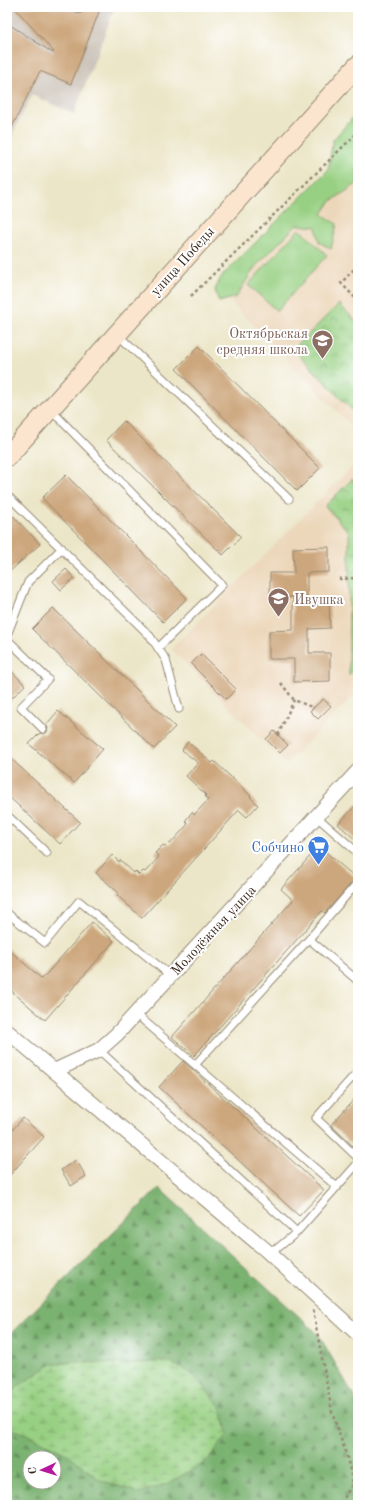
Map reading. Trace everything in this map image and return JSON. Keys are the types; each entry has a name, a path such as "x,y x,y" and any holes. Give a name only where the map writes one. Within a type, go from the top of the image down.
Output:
{"street":[{"name":"улица Победы","path":"7,457 358,65"},
{"name":"Молодёжная улица","path":"54,1071 99,1050 117,1034 358,771"},
{"path":"7,1031 267,1252 358,1334"}],"lane":[{"path":"117,334 288,500"},
{"path":"50,409 222,585 158,648"},
{"path":"7,495 150,636 166,660 180,709"},
{"path":"7,635 28,582 62,548"},
{"path":"7,639 48,679 21,707 43,728"},
{"path":"7,814 47,853"},
{"path":"317,816 358,853"},
{"path":"195,1065 357,887"},
{"path":"7,913 45,943 79,901 171,976"},
{"path":"309,939 358,981"},
{"path":"136,1014 337,1187"},
{"path":"99,1050 297,1232"},
{"path":"358,1071 316,1118 358,1158"},
{"path":"267,1252 279,1247 297,1232 358,1163"}],"path":[{"path":"192,296 358,132"},
{"path":"358,265 341,283 358,300"},
{"path":"338,579 358,578"},
{"path":"281,683 294,700 314,708"},
{"path":"278,735 294,700"},
{"path":"309,1290 332,1412 347,1457 353,1483 340,1505"},
{"path":"353,1483 358,1483"}],"shaded area":[{"path":"7,7 115,7 74,114 32,95 7,145"},
{"name":"Октябрьская средняя школа","path":"358,152 358,433 218,289"},
{"name":"Ивушка","path":"358,461 358,691 286,764 171,649"}],"green space":[{"path":"358,112 358,183 330,202 322,214 337,224 331,249 319,242 316,227 297,225 255,267 236,297 219,302 215,290 221,277 328,170 333,140"},
{"path":"299,229 327,255 277,311 248,285"},
{"path":"339,304 358,323 358,416 293,349"},
{"path":"352,479 358,486 358,666 349,675 349,532 325,506"},
{"path":"159,1188 318,1334 358,1403 358,1505 7,1505 7,1337"},
{"path":"168,1361 192,1374 220,1406 228,1434 206,1462 171,1482 140,1493 100,1480 69,1455 62,1452 62,1450 59,1450 24,1433 7,1427 7,1400 17,1387 52,1364 78,1362 126,1364"}],"building":[{"path":"14,7 66,7 80,14 83,7 101,7 71,84 40,71 7,137 7,23 53,53 54,52"},
{"path":"199,346 320,468 297,491 176,369"},
{"path":"124,421 241,537 223,555 106,440"},
{"path":"66,475 187,598 163,622 42,498"},
{"path":"13,516 40,544 7,574 7,522"},
{"path":"329,547 329,572 307,573 307,601 329,601 330,628 309,629 309,653 330,653 330,681 294,682 294,659 269,659 269,631 293,630 293,597 270,598 270,573 294,573 293,548"},
{"path":"66,569 74,578 61,590 53,581"},
{"path":"53,608 175,727 154,749 32,629"},
{"path":"201,654 236,689 226,699 191,664"},
{"path":"7,666 25,685 7,703"},
{"path":"323,699 331,706 318,719 310,711"},
{"path":"58,711 103,749 74,783 29,744 40,733 44,734 47,732 48,728 46,725"},
{"path":"274,731 288,745 280,753 266,739"},
{"path":"188,742 212,763 214,761 251,796 250,797 258,805 247,817 239,810 142,918 117,895 119,893 96,873 112,855 134,873 135,871 139,875 143,871 145,872 159,857 155,853 163,845 165,846 168,843 170,844 188,824 185,821 192,812 194,815 208,800 205,796 206,795 186,776 198,763 182,750"},
{"path":"7,755 80,822 60,844 7,795"},
{"path":"358,803 358,842 338,824"},
{"path":"319,846 356,878 325,913 322,911 194,1056 172,1037 293,900 281,889"},
{"path":"92,922 114,941 45,1020 7,987 7,948 42,979"},
{"path":"183,1061 324,1190 299,1216 159,1087"},
{"path":"358,1095 358,1151 331,1125"},
{"path":"23,1118 44,1137 7,1178 7,1136"},
{"path":"76,1160 86,1176 71,1186 61,1170"}],"place":[{"name":"Октябрьская средняя школа","path":"323,360"},
{"name":"Ивушка","path":"279,618"},
{"name":"Собчино","path":"319,866"}]}
